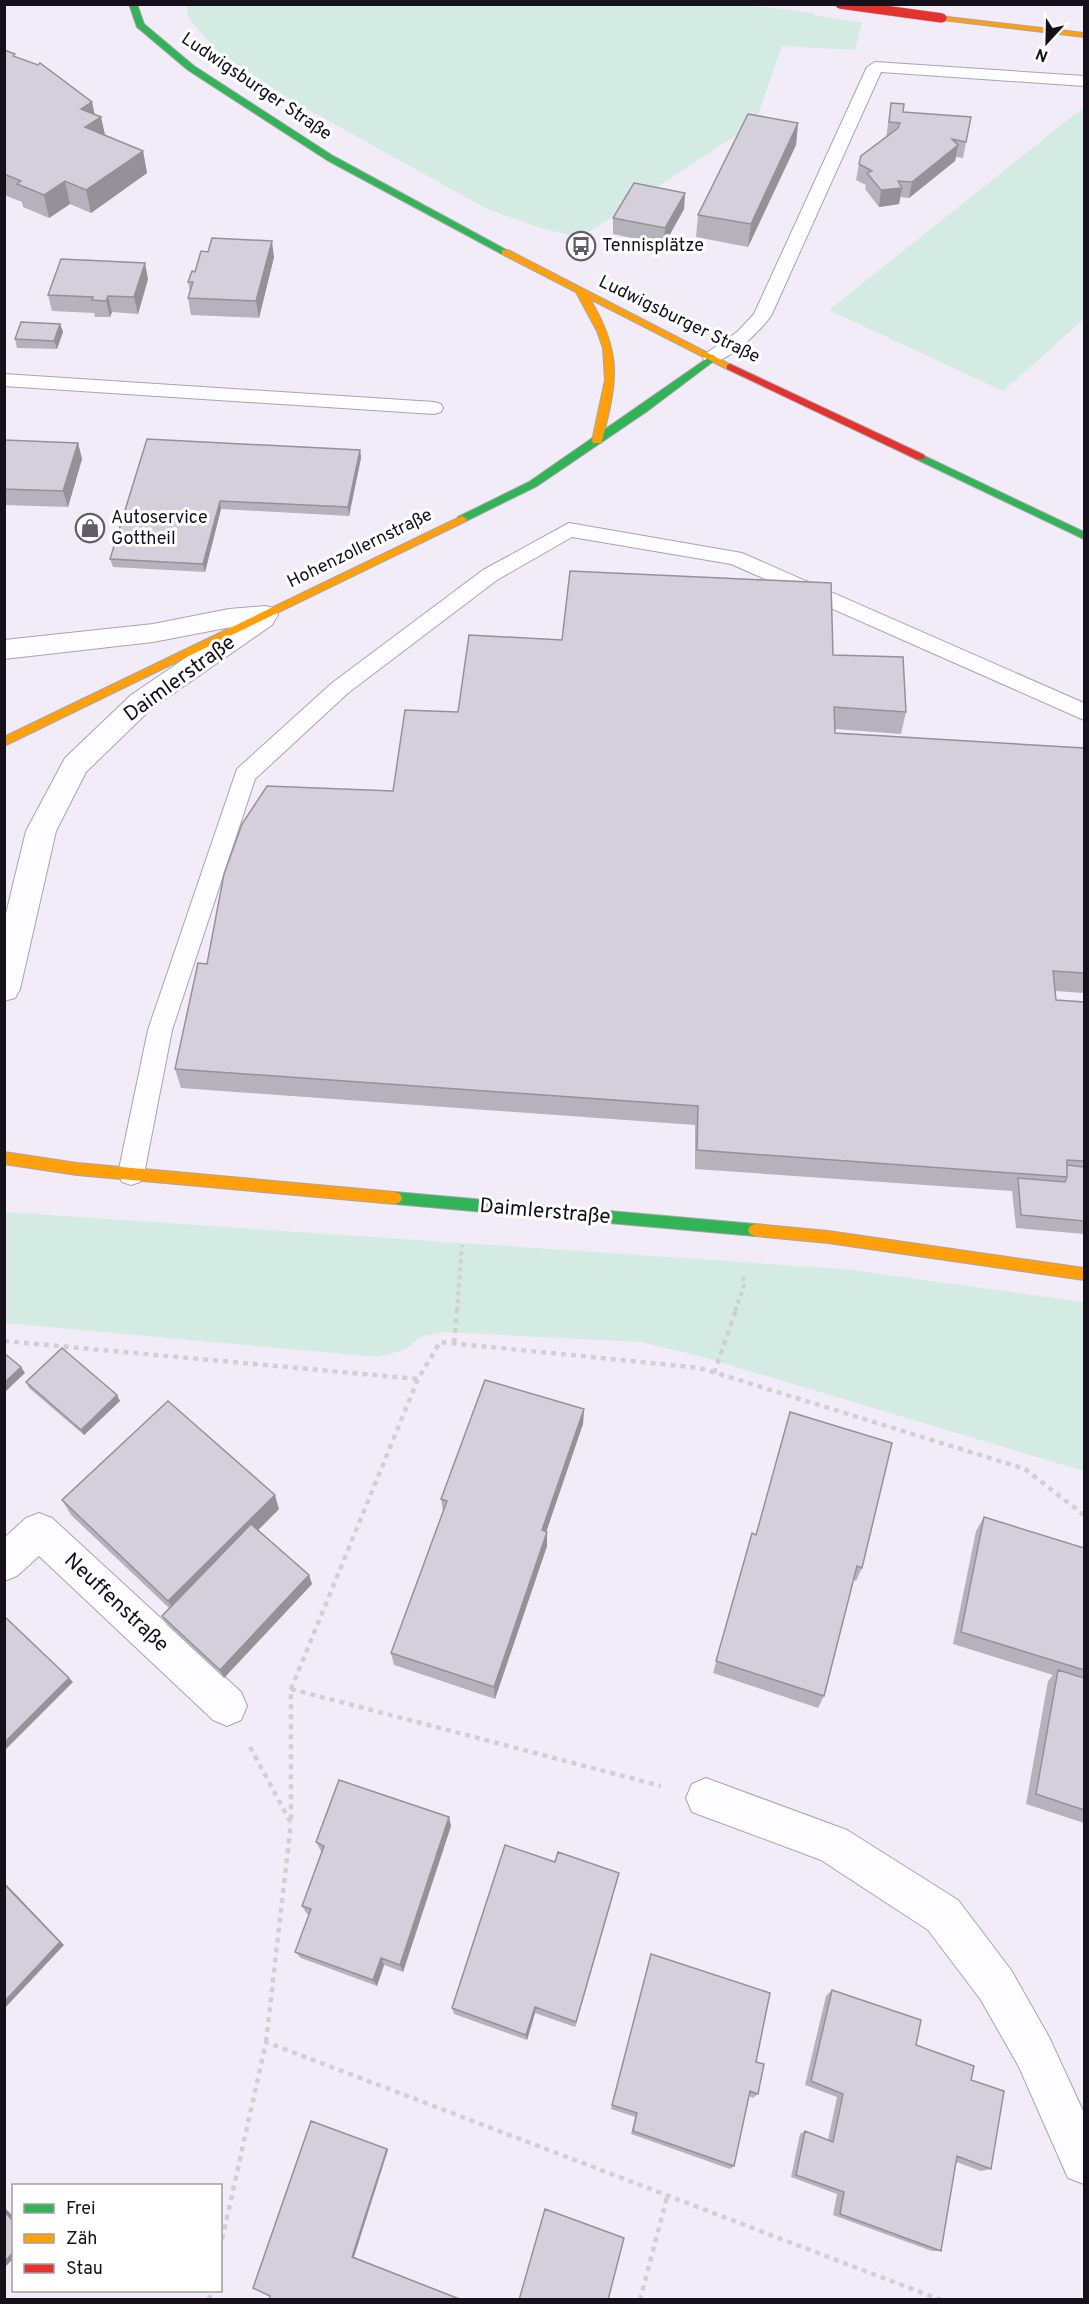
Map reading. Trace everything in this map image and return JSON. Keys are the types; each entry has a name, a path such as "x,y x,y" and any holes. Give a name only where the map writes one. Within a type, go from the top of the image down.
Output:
{"street":[{"path":"133,4 140,25"},
{"path":"840,4 1084,35"},
{"name":"Ludwigsburger Straße","path":"119,14 140,25 191,68 330,158 579,291 712,358 1084,536"},
{"path":"579,291 602,327 613,359 612,384 597,441"},
{"name":"Hohenzollernstraße","path":"4,742 533,484 669,391 712,358"},
{"path":"4,650 153,633 229,618 269,614"},
{"name":"Daimlerstraße","path":"4,989 10,934 40,831 75,765 141,702 269,614"},
{"name":"Daimlerstraße","path":"4,1158 131,1174 828,1237 1084,1274"},
{"name":"Neuffenstraße","path":"4,1563 39,1531 227,1706"},
{"path":"706,1798 833,1845 943,1915 996,1985 1034,2052 1084,2162"}],"lane":[{"path":"712,358 743,336 762,315 875,67 1084,81"},
{"path":"4,380 434,408"},
{"path":"131,1174 160,1030 245,775 340,688 368,666 490,574 569,530 735,558 1084,712"}],"path":[{"path":"454,1343 464,1204"},
{"path":"714,1373 744,1286 741,1229"},
{"path":"4,1341 418,1379"},
{"path":"222,2240 266,2042 291,1822 291,1689 418,1379 440,1342 700,1368 1025,1469 1084,1515"},
{"path":"291,1689 706,1798"},
{"path":"227,1706 291,1822"},
{"path":"266,2042 941,2300"},
{"path":"640,2300 667,2197"}],"green space":[{"path":"739,4 814,13 814,15 862,23 855,50 782,46 755,123 581,237 544,229 487,209 293,101 217,51 189,19 186,5"},
{"path":"1084,107 1084,319 1003,391 829,310"},
{"path":"4,1212 844,1269 1084,1302 1084,1471 699,1356 641,1342 445,1332 420,1337 405,1350 378,1357 5,1323"}],"building":[{"path":"4,50 15,54 13,56 38,65 40,63 92,102 81,109 101,117 85,127 143,151 86,190 65,181 44,195 17,184 21,181 4,174"},
{"path":"891,103 904,104 903,112 971,117 966,142 952,139 958,145 912,182 898,181 902,188 881,190 867,173 872,171 859,164 861,156 898,128 900,123 889,122"},
{"path":"748,114 798,123 751,224 698,215"},
{"path":"634,183 685,193 665,228 613,218"},
{"path":"212,238 272,241 256,301 188,298 193,282 188,282 192,271 195,272 201,251 208,252"},
{"path":"61,259 145,263 134,297 108,296 106,301 92,300 93,297 48,295"},
{"path":"21,322 60,324 54,341 15,339"},
{"path":"147,439 360,450 348,507 220,501 203,564 110,559"},
{"path":"4,440 78,443 63,491 4,489"},
{"path":"570,571 831,583 833,655 903,657 906,712 834,707 835,733 1084,748 1084,973 1053,971 1056,1000 1084,1002 1084,1161 1067,1160 1067,1177 697,1150 698,1106 175,1069 198,963 207,964 224,874 242,824 267,786 393,791 405,710 458,712 469,635 562,640"},
{"path":"1067,1165 1084,1167 1084,1221 1021,1215 1018,1178 1065,1182"},
{"path":"62,1348 117,1395 81,1430 26,1382"},
{"path":"4,1353 21,1367 4,1383"},
{"path":"485,1380 584,1409 542,1530 547,1532 494,1687 391,1653 447,1501 441,1499"},
{"path":"168,1401 275,1495 168,1601 62,1500"},
{"path":"790,1412 892,1443 862,1568 857,1566 824,1696 716,1661 752,1533 756,1535"},
{"path":"984,1517 1084,1548 1084,1670 961,1632"},
{"path":"251,1524 309,1575 220,1670 162,1616"},
{"path":"4,1616 69,1678 4,1743"},
{"path":"1058,1670 1084,1678 1084,1810 1036,1794"},
{"path":"339,1780 449,1817 400,1965 381,1958 373,1980 295,1952 311,1909 302,1906 324,1846 316,1842"},
{"path":"505,1845 555,1862 558,1852 619,1873 576,2022 535,2007 526,2035 452,2008"},
{"path":"4,1884 60,1942 4,2002"},
{"path":"651,1954 770,1993 756,2062 764,2064 758,2094 750,2091 734,2166 633,2131 637,2113 612,2105"},
{"path":"832,1990 921,2020 916,2045 974,2066 971,2080 1004,2091 991,2169 957,2156 941,2251 840,2214 844,2192 796,2175 805,2131 833,2142 843,2094 811,2081"},
{"path":"311,2121 387,2149 352,2257 462,2300 269,2300 270,2296 253,2288"},
{"path":"545,2209 624,2238 608,2300 519,2300"},
{"path":"4,2211 12,2220 12,2254 4,2262"}],"traffic: fast":[{"path":"133,4 140,25 191,68 330,158 505,252"},
{"path":"462,519 533,484 642,410 712,358"},
{"path":"920,457 1084,536"},
{"path":"395,1198 755,1230"}],"traffic: slow":[{"path":"942,18 1084,35"},
{"path":"505,252 730,367"},
{"path":"580,291 602,331 610,363 608,397 597,441"},
{"path":"4,742 462,519"},
{"path":"4,1158 77,1169 395,1198"},
{"path":"755,1230 828,1237 1084,1274"}],"traffic: jam":[{"path":"840,4 942,18"},
{"path":"730,367 920,457"}],"place":[{"name":"Tennisplätze","path":"581,246"},
{"name":"Autoservice Gottheil","path":"90,528"}]}
